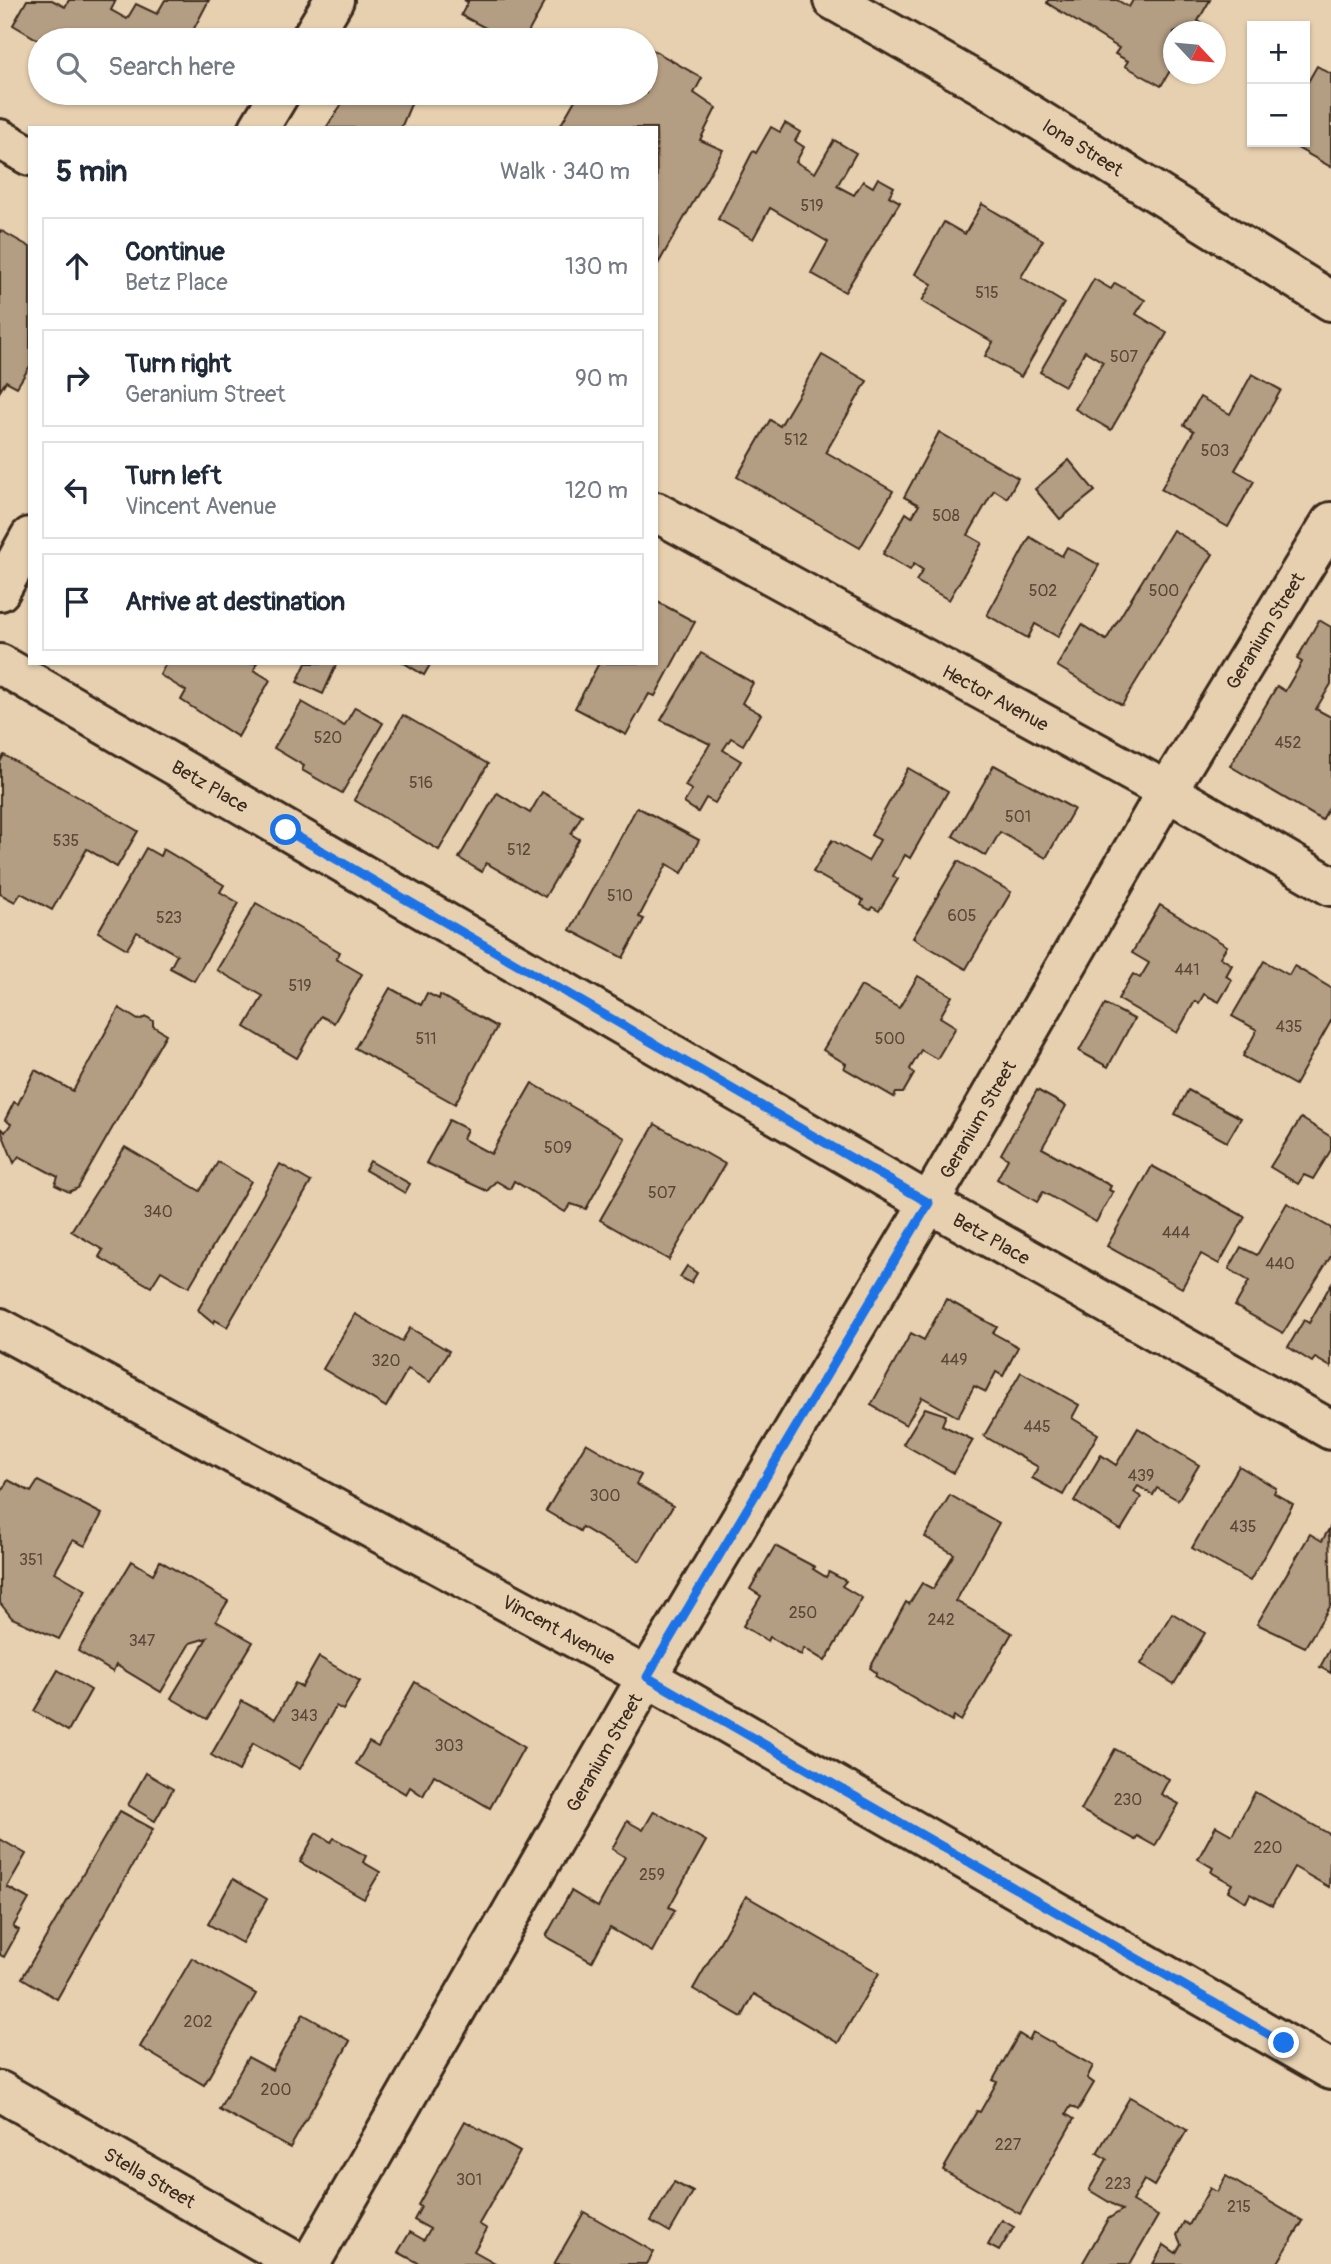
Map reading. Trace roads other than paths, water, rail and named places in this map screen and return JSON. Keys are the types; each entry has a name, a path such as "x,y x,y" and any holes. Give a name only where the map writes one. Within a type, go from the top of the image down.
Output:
{"street":[{"path":"317,28 334,0"},
{"name":"Iona Street","path":"833,0 986,87 1331,301"},
{"path":"260,126 273,105"},
{"path":"0,139 28,155"},
{"name":"Hector Avenue","path":"658,513 1167,791 1331,887"},
{"name":"Geranium Street","path":"310,2264 647,1677 929,1203 1167,791 1331,522"},
{"path":"0,591 28,541"},
{"name":"Betz Place","path":"0,664 929,1203 1331,1430"},
{"name":"Vincent Avenue","path":"0,1328 647,1677 1331,2070"},
{"name":"Stella Street","path":"0,2091 300,2264"}]}
